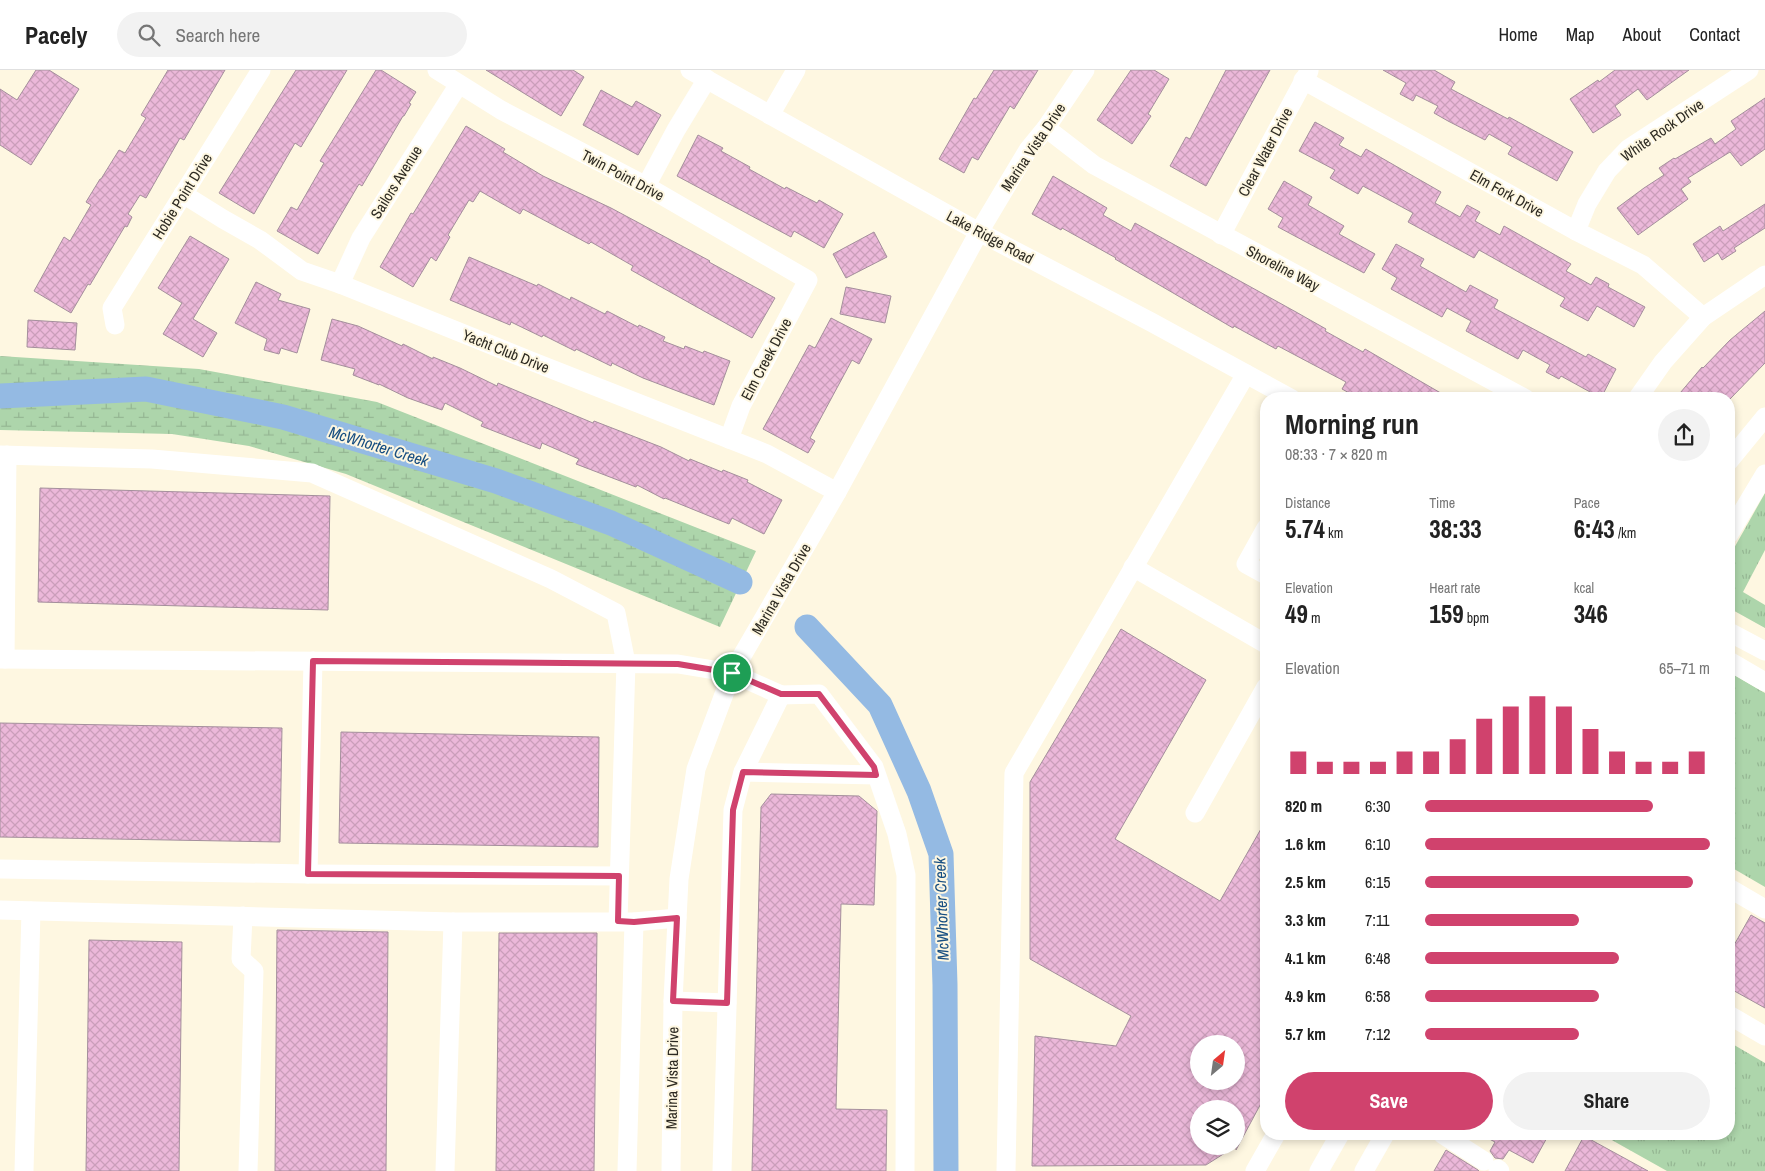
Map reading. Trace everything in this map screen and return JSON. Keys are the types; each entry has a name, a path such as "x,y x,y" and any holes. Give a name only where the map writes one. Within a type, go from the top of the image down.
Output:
{"street":[{"name":"Hobie Point Drive","path":"115,325 112,308 261,70"},
{"name":"Twin Point Drive","path":"437,70 500,110 646,186 808,280"},
{"name":"Lake Ridge Road","path":"690,70 979,232 1279,392"},
{"path":"770,115 796,70"},
{"name":"Marina Vista Drive","path":"671,1171 673,1001 679,879 696,769 732,673 837,492 979,232 1028,150 1046,128 1085,70"},
{"name":"White Rock Drive","path":"1576,230 1587,204 1602,179 1628,149 1749,70"},
{"name":"Elm Fork Drive","path":"1306,75 1576,230 1643,265 1703,317"},
{"name":"Clear Water Drive","path":"1221,235 1306,75"},
{"path":"646,186 706,79"},
{"name":"Sailors Avenue","path":"340,284 361,238 459,84"},
{"name":"Shoreline Way","path":"1046,128 1094,165 1513,392"},
{"name":"Yacht Club Drive","path":"184,194 222,219 260,240 302,270 767,454 837,492"},
{"path":"1641,392 1663,362 1703,317 1765,275"},
{"name":"Elm Creek Drive","path":"729,439 741,406 808,280"},
{"path":"1006,1171 1014,773 1246,374"},
{"path":"1735,453 1765,417"},
{"path":"627,1171 626,922 619,876 626,663 616,613 551,579 312,473 152,459 4,455 2,659 626,663 678,664 732,673 781,694 819,694 874,767 897,834 906,875 905,1171"},
{"path":"1735,524 1765,474"},
{"path":"1260,539 1246,564 1260,572"},
{"path":"1133,568 1260,641"},
{"path":"1735,635 1765,651"},
{"path":"308,874 313,661"},
{"path":"1735,664 1765,682"},
{"path":"722,1171 733,810 743,772 781,694"},
{"path":"1195,813 1260,699"},
{"path":"743,772 876,775"},
{"path":"0,868 308,874 619,876"},
{"path":"1735,898 1765,909"},
{"path":"0,910 453,922 626,922 677,918"},
{"path":"24,1171 31,911"},
{"path":"243,916 241,959 254,971 248,1171"},
{"path":"445,1171 453,922"},
{"path":"673,1001 727,1003"},
{"path":"1735,1018 1765,1036"},
{"path":"1255,1171 1273,1140"},
{"path":"1319,1171 1337,1140"},
{"path":"1364,1171 1381,1140"},
{"path":"1451,1140 1494,1167"}],"green space":[{"path":"0,356 199,369 377,402 756,551 720,627 346,474 249,446 172,434 0,430"},
{"path":"1765,493 1765,550 1743,592 1765,605 1765,628 1735,611 1735,546"},
{"path":"1735,676 1765,693 1765,887 1735,870"},
{"path":"1735,1046 1765,1063 1765,1171 1667,1171 1612,1140 1735,1140"}],"building":[{"path":"36,70 49,70 79,89 31,165 0,145 0,89 17,100"},
{"path":"168,70 225,70 184,140 180,138 146,198 140,195 128,214 132,217 127,227 125,226 71,313 34,291 64,237 70,241 91,205 86,202 119,150 125,153 146,118 141,115"},
{"path":"296,70 347,70 301,147 295,143 254,214 219,193"},
{"path":"376,70 381,70 416,92 409,103 411,104 362,186 359,184 318,254 277,231 291,207 297,210 324,163 320,161"},
{"path":"486,70 573,70 584,77 561,116"},
{"path":"994,70 1038,70 1014,109 1010,106 978,160 972,157 964,173 939,159 974,98 976,99"},
{"path":"1131,70 1154,70 1169,79 1148,114 1151,116 1132,144 1097,120"},
{"path":"1226,70 1270,70 1206,186 1170,166 1186,137 1190,139"},
{"path":"1383,70 1434,70 1455,82 1451,89 1508,119 1509,117 1573,152 1557,181 1508,154 1512,147 1489,134 1485,140 1434,113 1438,106 1416,95 1413,101 1400,94 1406,83"},
{"path":"1615,70 1689,70 1647,100 1638,89 1615,106 1621,115 1593,133 1570,99"},
{"path":"601,90 632,107 636,101 661,115 638,155 583,125"},
{"path":"1765,98 1765,149 1741,166 1730,152 1688,178 1691,182 1681,189 1688,199 1638,235 1617,208 1664,175 1659,168 1674,158 1711,138 1715,144 1736,129 1731,121"},
{"path":"1315,122 1344,138 1339,145 1361,157 1366,149 1441,192 1435,203 1460,217 1467,205 1480,212 1475,221 1500,235 1504,226 1571,264 1566,271 1591,285 1596,277 1609,284 1608,287 1645,307 1634,327 1597,306 1588,321 1560,306 1565,298 1479,250 1474,258 1408,222 1413,213 1363,186 1358,194 1330,178 1335,170 1299,151"},
{"path":"466,126 505,149 503,152 543,176 611,208 775,298 752,338 631,270 633,266 591,242 589,244 523,209 520,214 480,191 473,202 469,200 448,235 450,237 436,261 431,257 413,287 380,267 411,213 413,214"},
{"path":"698,135 723,148 721,151 785,189 786,187 817,203 819,200 843,214 824,248 794,231 791,237 677,176"},
{"path":"1053,176 1107,208 1103,215 1131,231 1135,223 1326,329 1325,331 1363,352 1365,349 1439,392 1347,392 1342,389 1346,382 1278,346 1276,349 1234,326 1233,328 1116,258 1062,228 1061,230 1032,214"},
{"path":"1284,181 1312,197 1308,205 1344,226 1339,234 1375,254 1364,273 1278,227 1283,218 1268,209"},
{"path":"1765,204 1765,228 1734,248 1736,251 1722,260 1718,253 1704,262 1693,244 1720,226 1723,231"},
{"path":"874,232 887,257 846,278 833,254"},
{"path":"190,236 229,259 193,319 217,333 203,357 163,334 182,303 158,288"},
{"path":"1396,244 1424,259 1420,266 1466,292 1470,285 1498,300 1494,308 1586,357 1588,354 1616,369 1604,392 1590,392 1561,376 1559,379 1546,372 1550,365 1523,350 1518,359 1466,331 1471,321 1447,308 1442,317 1391,289 1397,278 1382,269"},
{"path":"469,257 537,286 538,284 570,300 571,297 605,314 607,311 638,327 639,325 665,337 663,341 684,349 685,346 703,353 704,351 730,361 714,405 643,378 612,363 611,366 511,322 510,325 450,300"},
{"path":"256,282 281,294 278,300 310,309 297,353 281,348 279,354 264,350 267,339 235,323"},
{"path":"846,287 891,296 885,323 840,314"},
{"path":"1765,311 1765,363 1735,394 1735,392 1681,392 1702,367 1730,340"},
{"path":"831,318 872,339 859,364 852,360 810,438 815,441 808,453 763,429 809,345 815,348"},
{"path":"332,319 358,326 402,346 403,344 433,359 433,357 460,368 497,386 498,383 593,423 594,421 661,447 689,461 690,459 748,480 747,482 782,500 764,534 732,518 729,524 664,499 637,485 636,487 576,464 579,459 542,443 540,449 481,426 483,422 445,403 442,410 408,398 379,384 353,375 355,369 321,360"},
{"path":"28,320 77,323 75,350 27,347"},
{"path":"40,488 330,496 328,610 38,602"},
{"path":"1121,629 1206,680 1115,839 1220,901 1260,831 1260,1105 1245,1133 1245,1100 1190,1100 1190,1155 1222,1155 1206,1165 1032,1166 1035,1036 1116,1046 1131,1016 1030,959 1030,782"},
{"path":"0,723 282,728 280,842 0,837"},
{"path":"341,732 599,737 598,847 339,843"},
{"path":"771,794 859,796 877,811 874,905 841,904 836,1109 887,1110 886,1171 752,1171 761,807"},
{"path":"1751,915 1765,923 1765,1008 1735,991 1735,943"},
{"path":"277,930 388,932 386,1171 275,1171"},
{"path":"499,933 597,933 594,1171 496,1171"},
{"path":"89,940 182,942 179,1171 86,1171"},
{"path":"1491,1140 1546,1140 1533,1163 1509,1150 1503,1159 1495,1158 1490,1151 1495,1142"},
{"path":"1582,1140 1591,1140 1648,1171 1565,1171"},
{"path":"1446,1150 1478,1170 1479,1171 1434,1171"}],"waterway":[{"name":"McWhorter Creek","path":"0,396 146,389 283,417 496,481 611,523 740,582"},
{"name":"McWhorter Creek","path":"807,627 880,705 919,791 941,854 945,985 946,1171"}],"route":[{"path":"313,661 678,664 732,673 781,694 819,694 874,767 876,775 743,772 733,810 727,1003 673,1001 677,918 634,922 618,921 619,876 308,874 313,661"}]}
